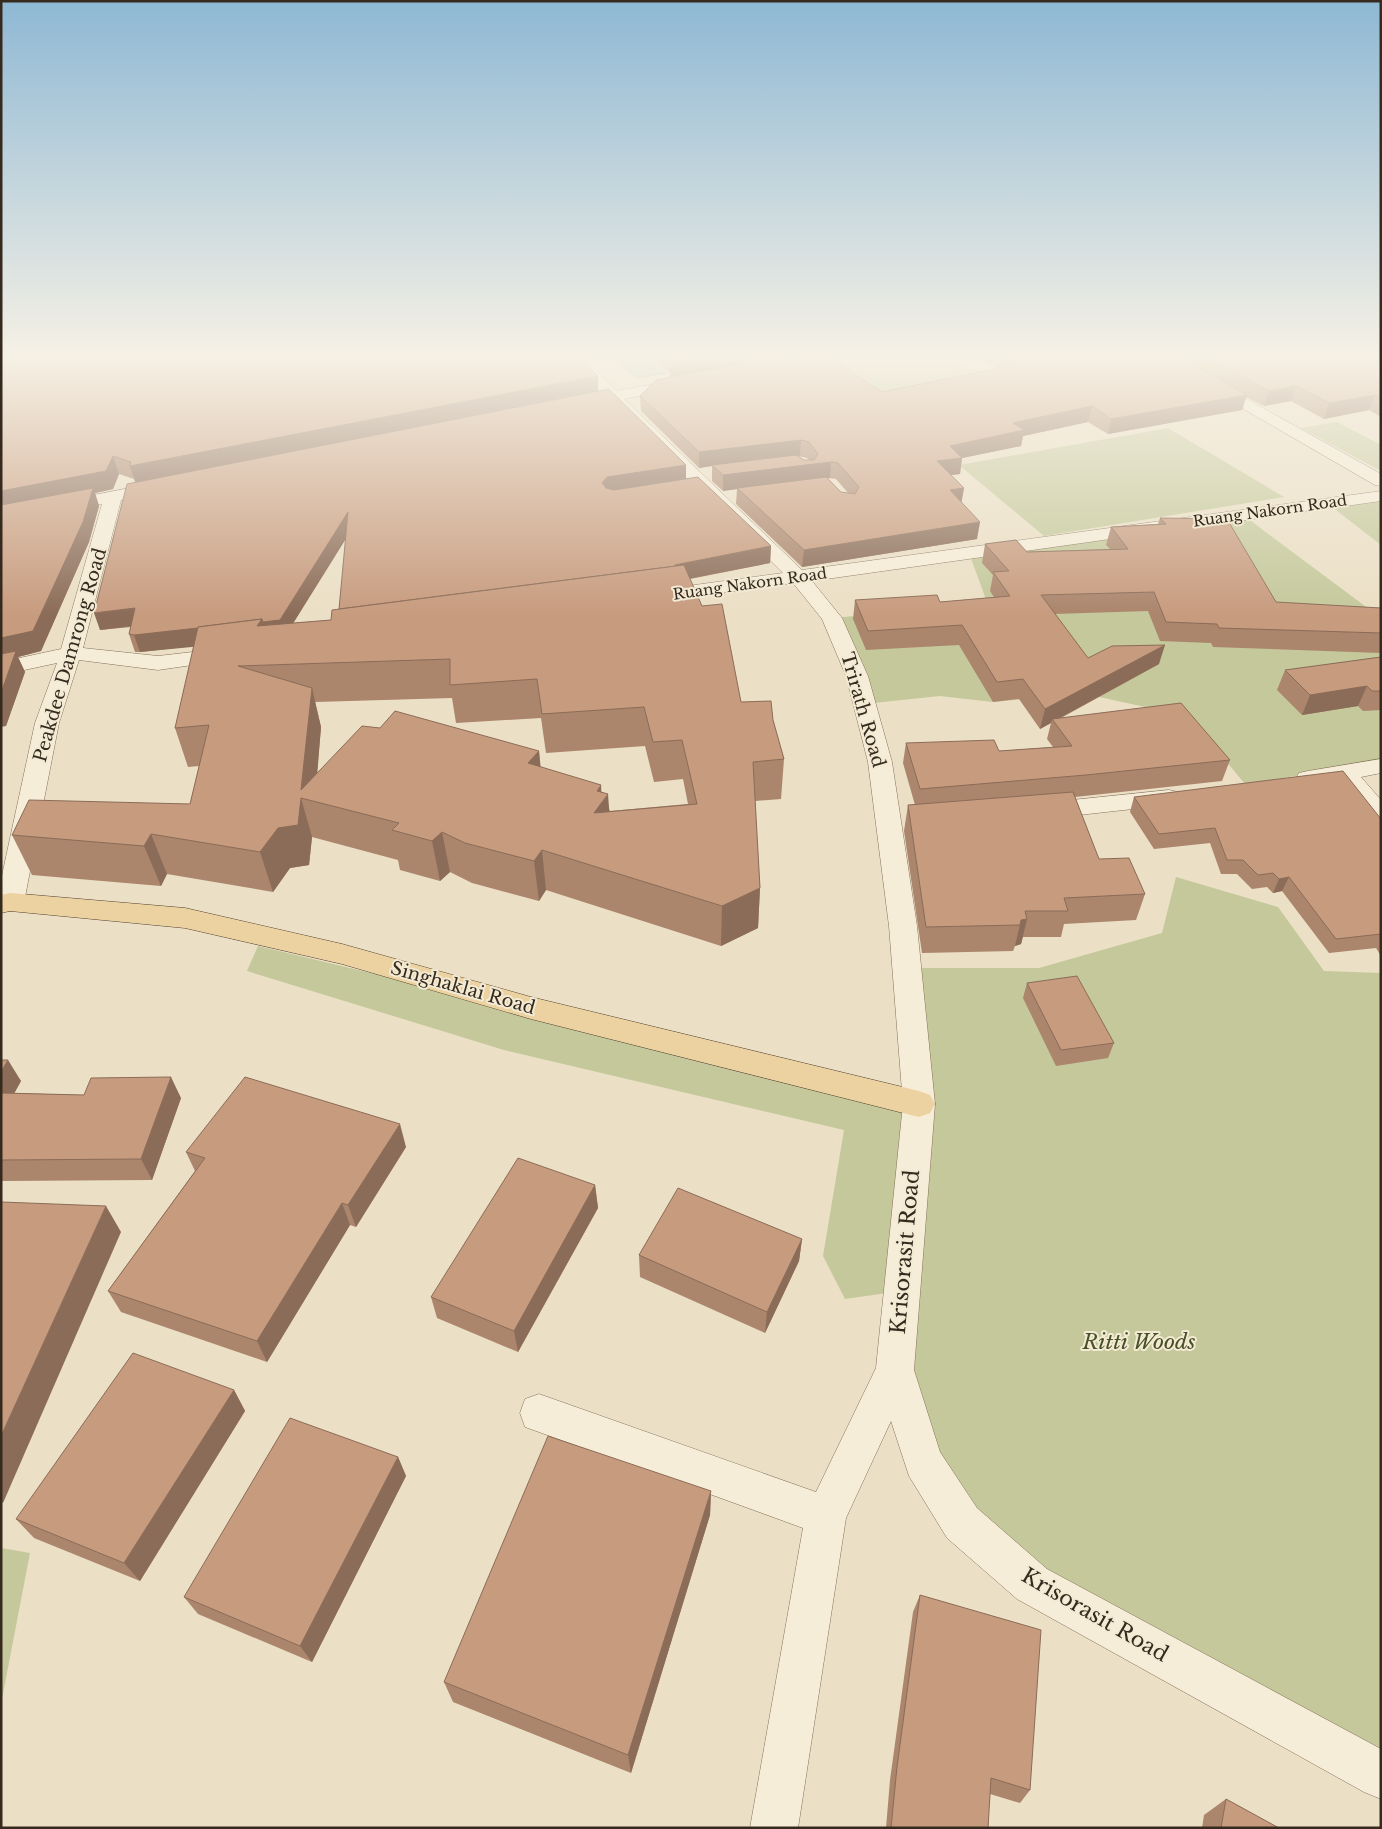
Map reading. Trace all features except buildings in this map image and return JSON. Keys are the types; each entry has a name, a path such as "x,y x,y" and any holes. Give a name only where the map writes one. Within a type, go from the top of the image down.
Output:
{"main road":[{"name":"Singhaklai Road","path":"6,903 194,920 342,954 531,1008 919,1104"}],"street":[{"name":"Trirath Road","path":"664,445 799,578 832,618 857,676 898,821 903,926 919,1104"},
{"path":"1318,445 1381,481"},
{"path":"1,519 179,483"},
{"name":"Peakdee Damrong Road","path":"6,903 47,723 71,653 113,496"},
{"name":"Ruang Nakorn Road","path":"643,598 799,578 1381,496"},
{"path":"719,499 737,497"},
{"path":"1,669 71,653 158,663 243,652"},
{"path":"1289,781 1381,766"},
{"path":"1345,773 1381,817"},
{"path":"1017,813 1195,796"},
{"name":"Krisorasit Road","path":"919,1104 895,1370 923,1462 962,1523 1032,1584 1381,1775"},
{"path":"774,1828 826,1516 895,1370"},
{"path":"539,1413 826,1516"}],"green space":[{"path":"1070,445 1197,445 1284,497 1044,536 959,465"},
{"path":"1333,445 1381,445 1381,471"},
{"path":"1381,496 1381,545 1327,503"},
{"path":"1243,515 1381,618 1381,762 1245,784 1206,737 1159,710 1081,693 993,702 940,696 864,704 832,618 988,605 969,553"},
{"name":"Ritti Woods","path":"1176,877 1278,907 1324,971 1381,973 1381,1775 1032,1584 923,1462 901,1291 845,1299 823,1256 844,1130 504,1050 247,971 258,946 919,1104 920,968 1039,968 1162,933"},
{"path":"1,1548 30,1553 1,1704"}]}
